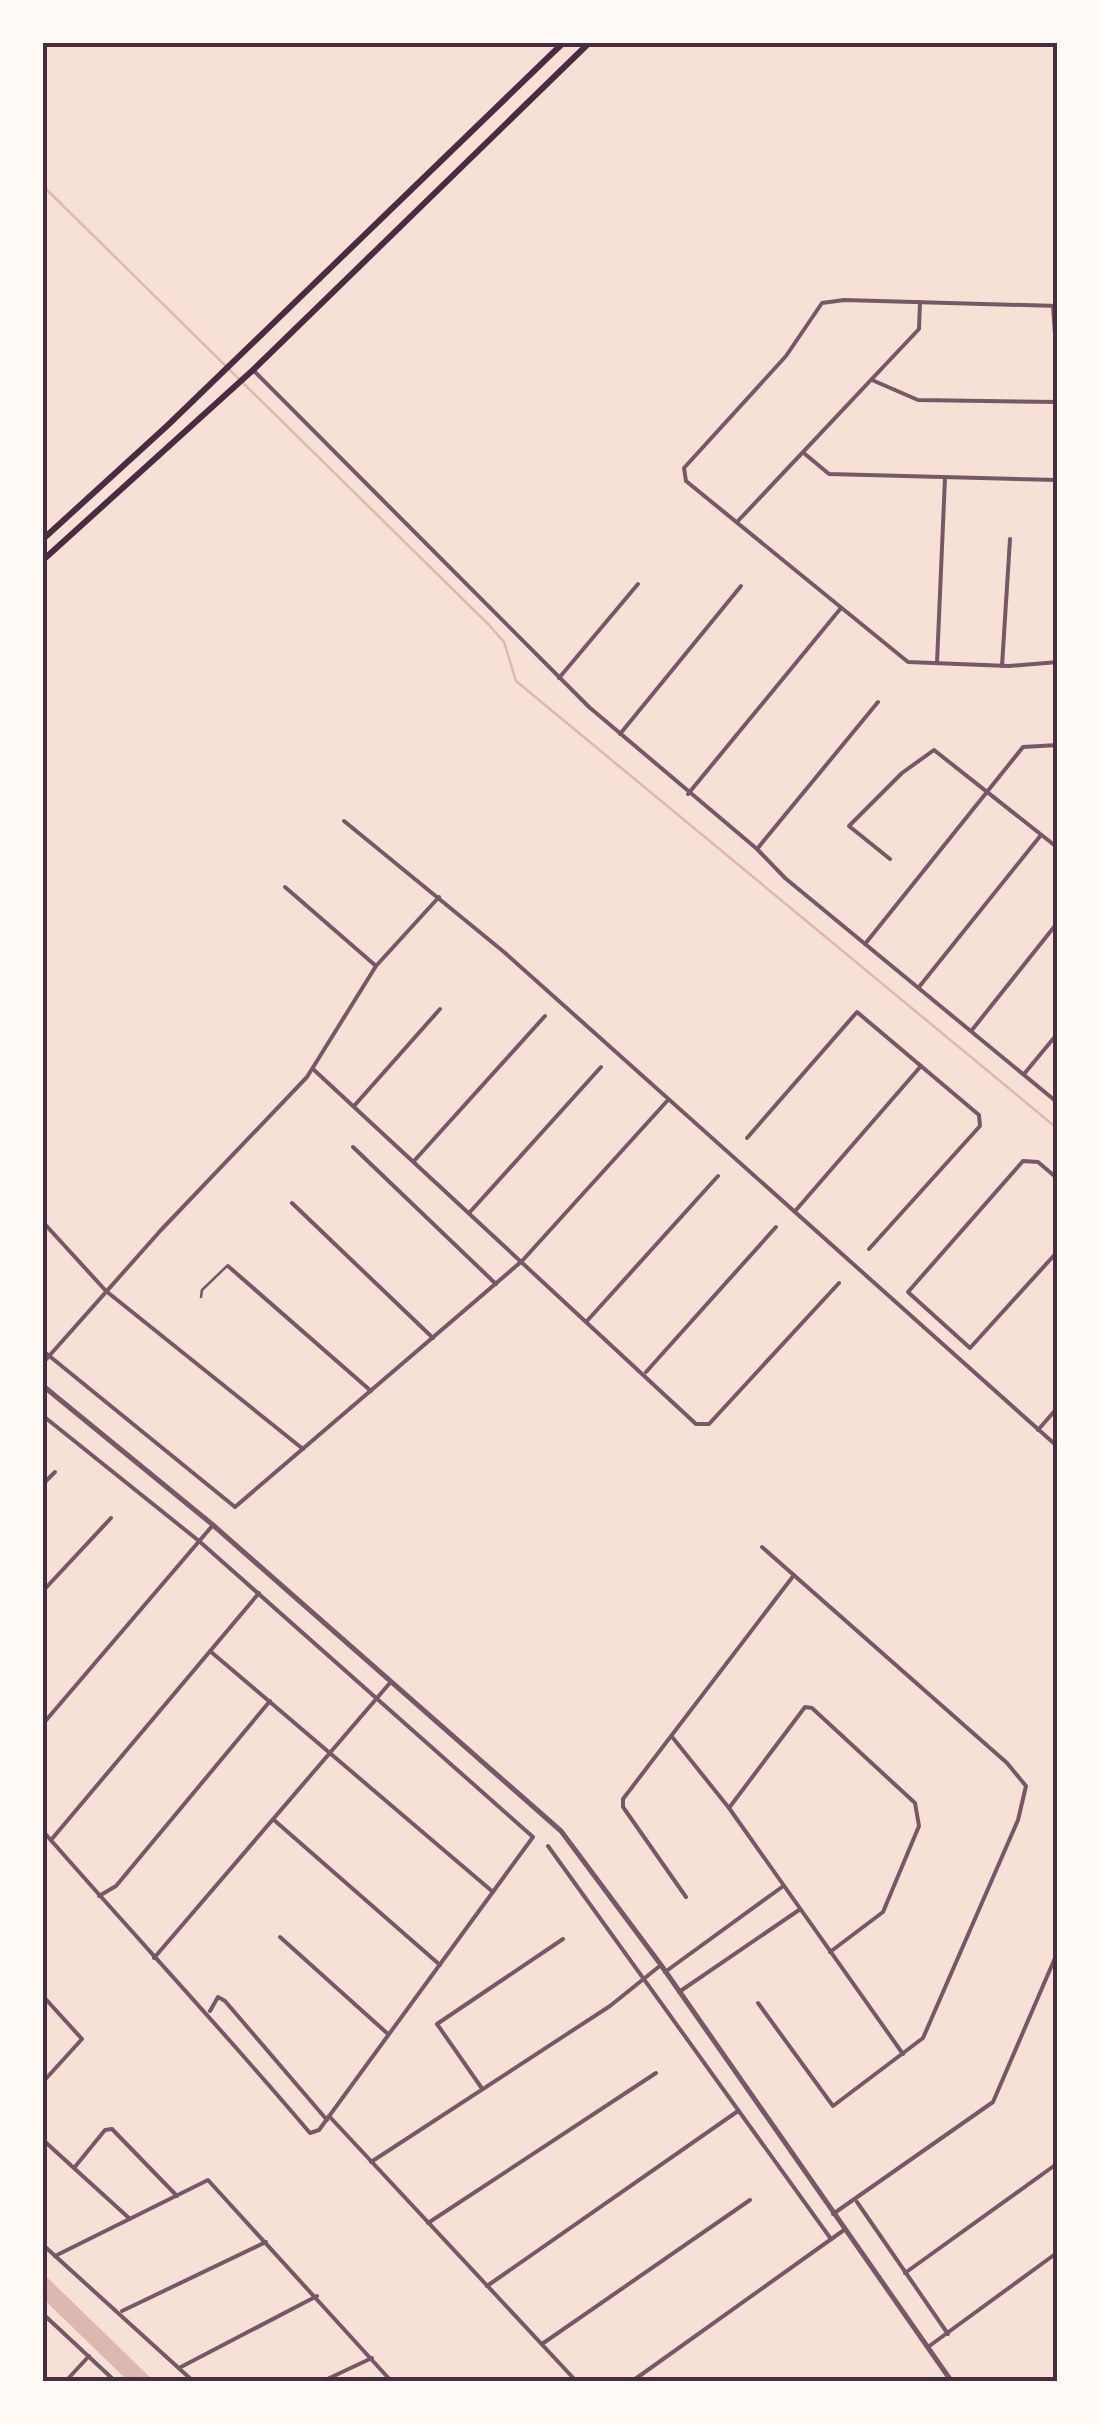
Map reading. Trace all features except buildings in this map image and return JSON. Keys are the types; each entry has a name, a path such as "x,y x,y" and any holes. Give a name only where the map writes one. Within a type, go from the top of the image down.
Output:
{"main road":[{"path":"42,540 236,360 564,42"},
{"path":"42,561 252,371 590,42"}],"street":[{"path":"737,522 920,329 920,302"},
{"path":"1058,376 1055,306 822,304 786,356 684,468 686,481 908,662 1002,666 1058,662"},
{"path":"252,371 620,734 757,848 785,878 1058,1102"},
{"path":"872,380 918,400 1058,402"},
{"path":"803,452 829,474 1058,480"},
{"path":"937,663 944,478"},
{"path":"1002,666 1010,540"},
{"path":"559,678 638,584"},
{"path":"620,734 741,586"},
{"path":"688,794 842,608"},
{"path":"757,848 878,702"},
{"path":"865,944 1023,747 1058,745"},
{"path":"890,859 849,826 902,773 930,752 938,751 1058,848"},
{"path":"344,821 439,897 796,1210 1058,1447"},
{"path":"918,988 1042,835"},
{"path":"284,888 376,966"},
{"path":"42,1364 313,1069 376,966 439,897"},
{"path":"972,1030 1058,922"},
{"path":"354,1106 440,1009"},
{"path":"747,1138 857,1012 979,1115 980,1126 869,1249"},
{"path":"414,1161 545,1016"},
{"path":"1024,1074 1058,1032"},
{"path":"796,1210 921,1066"},
{"path":"470,1213 601,1067"},
{"path":"313,1069 696,1424 709,1424 839,1283"},
{"path":"42,1350 235,1507 522,1261 668,1100"},
{"path":"353,1147 496,1284"},
{"path":"1058,1178 1030,1160 1017,1167 909,1289 910,1297 970,1348 982,1341 1058,1251"},
{"path":"587,1321 718,1176"},
{"path":"292,1203 433,1338"},
{"path":"42,1221 106,1291 304,1449"},
{"path":"645,1374 776,1227"},
{"path":"228,1266 371,1391"},
{"path":"42,1385 213,1525 389,1684 554,1824 663,1968 952,2382"},
{"path":"1038,1430 1058,1408"},
{"path":"42,1415 199,1541 533,1836 319,2130 310,2133 209,2013 154,1958 42,1830"},
{"path":"42,1485 54,1472"},
{"path":"42,1592 111,1518"},
{"path":"42,1724 213,1525"},
{"path":"758,2003 833,2106 923,2038 1018,1820 1026,1786 1007,1763 762,1547"},
{"path":"686,1897 623,1807 623,1799 794,1575"},
{"path":"51,1840 259,1593"},
{"path":"210,1652 493,1892"},
{"path":"154,1958 389,1684"},
{"path":"99,1896 116,1886 270,1700"},
{"path":"729,1808 806,1707 812,1708 914,1803 919,1826 890,1900 875,1921 830,1952"},
{"path":"673,1738 729,1808 903,2054"},
{"path":"273,1819 440,1965"},
{"path":"548,1846 831,2239"},
{"path":"371,2162 782,1888"},
{"path":"678,1992 798,1910"},
{"path":"280,1936 388,2034"},
{"path":"482,2086 438,2024 563,1939"},
{"path":"832,2214 992,2102 1058,1951"},
{"path":"42,1995 82,2039 42,2082"},
{"path":"209,2013 218,1998 225,2001 328,2118 577,2382"},
{"path":"428,2222 656,2073"},
{"path":"488,2286 739,2110"},
{"path":"74,2168 105,2130 112,2129 177,2196"},
{"path":"42,2139 130,2219"},
{"path":"905,2274 1058,2163"},
{"path":"56,2256 208,2180 392,2382"},
{"path":"542,2344 750,2200"},
{"path":"856,2200 948,2334"},
{"path":"631,2382 844,2230"},
{"path":"120,2312 266,2242"},
{"path":"42,2244 194,2382"},
{"path":"927,2348 1058,2252"},
{"path":"179,2368 316,2296"},
{"path":"42,2313 116,2382"},
{"path":"65,2382 89,2356"},
{"path":"321,2382 372,2358"}],"lane":[{"path":"201,1297 202,1290 223,1266 228,1266"}],"waterway":[{"path":"42,185 489,625 504,642 516,681 1058,1129"},
{"path":"42,2285 142,2382"}]}
